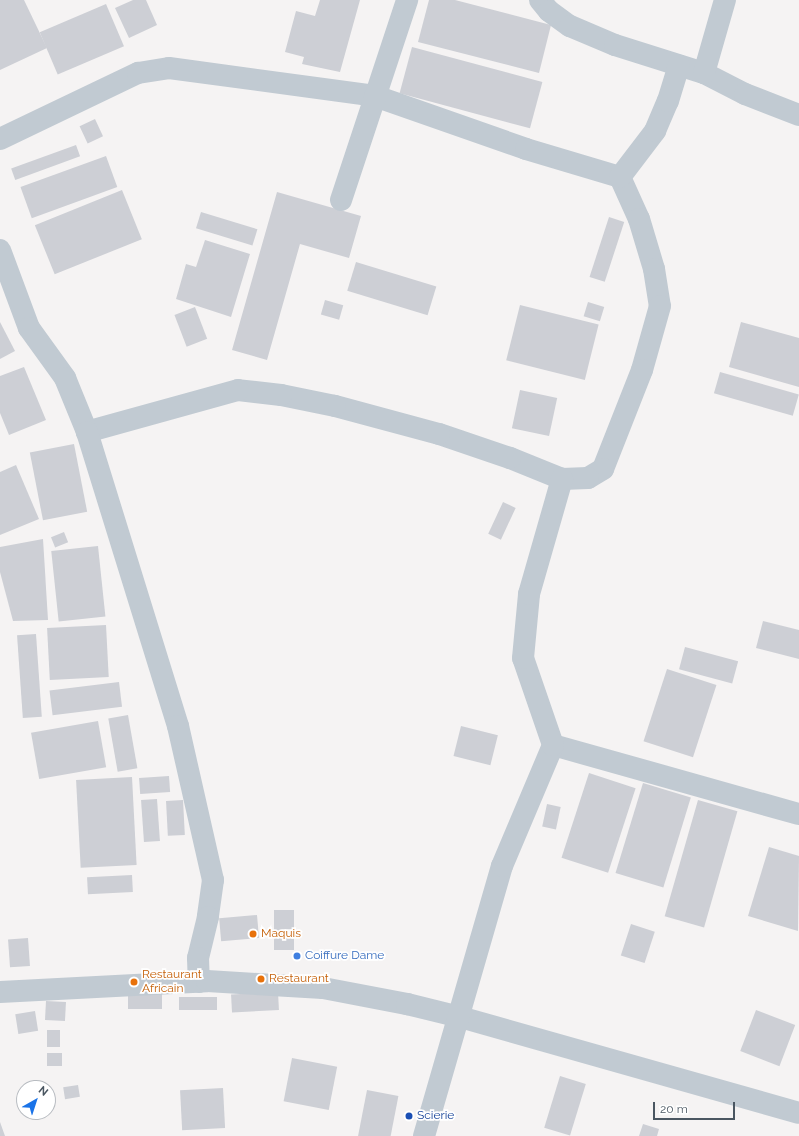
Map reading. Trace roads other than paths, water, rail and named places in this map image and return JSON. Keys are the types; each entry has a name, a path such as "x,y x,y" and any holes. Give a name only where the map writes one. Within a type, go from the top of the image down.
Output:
{"street":[{"path":"341,200 407,0"},
{"path":"540,0 549,11 570,26 615,45 704,73 745,94 799,116"},
{"path":"704,73 725,0"},
{"path":"620,177 655,131 668,101 679,66"},
{"path":"0,139 138,73 169,68 375,96 526,149 620,177 639,219 654,268 660,306 642,370 603,469 588,478 562,479 510,458 439,434 335,406 281,395 238,390 87,432"},
{"path":"0,250 29,328 64,378 87,432 178,726 213,880 208,917 198,958 199,982"},
{"path":"424,1136 460,1018 502,866 553,745 523,658 529,594 562,479"},
{"path":"553,745 799,814"},
{"path":"0,992 199,982 323,988 407,1004 799,1113"}],"place":[{"name":"Maquis","path":"253,934"},
{"name":"Coiffure Dame","path":"297,956"},
{"name":"Restaurant","path":"261,979"},
{"name":"Restaurant Africain","path":"134,982"},
{"name":"Scierie","path":"409,1116"}]}
